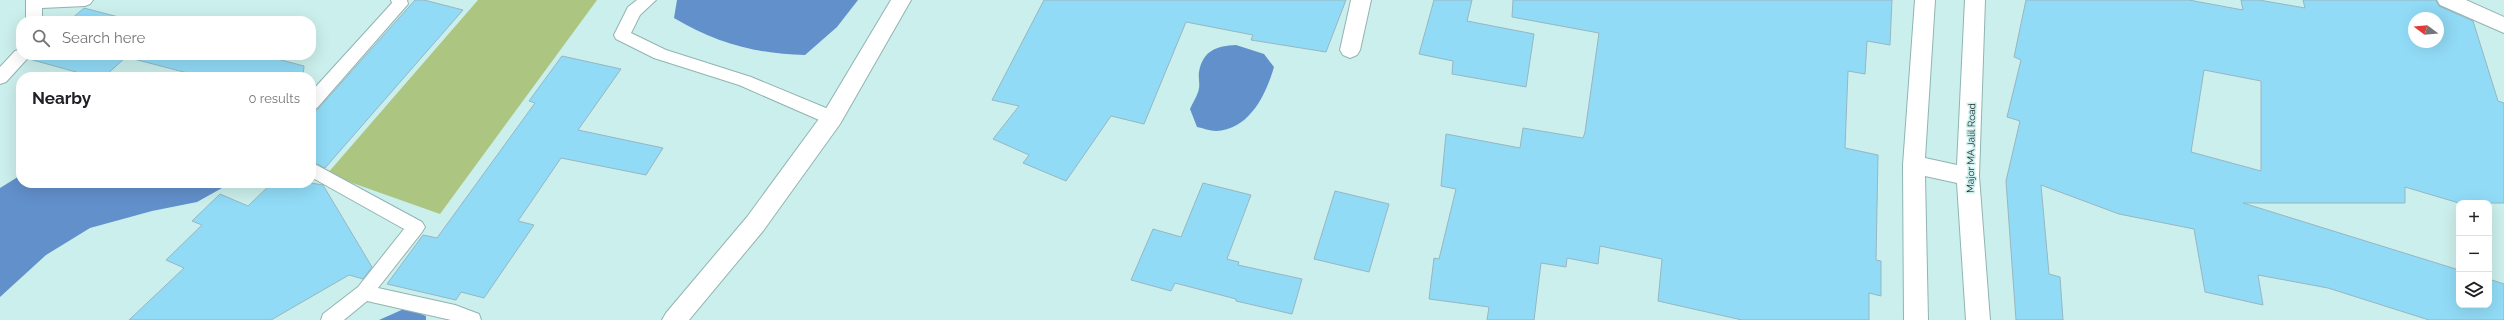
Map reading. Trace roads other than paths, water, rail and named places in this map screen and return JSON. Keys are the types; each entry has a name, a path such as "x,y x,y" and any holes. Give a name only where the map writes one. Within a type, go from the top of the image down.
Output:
{"main road":[{"path":"674,320 755,224 832,118 901,0"},
{"path":"1350,50 1361,0"},
{"path":"1916,320 1914,165 1925,0"},
{"name":"Major MA Jalil Road","path":"1975,0 1968,176 1978,320"},
{"path":"2447,0 2504,25"},
{"path":"1914,165 1968,176"}],"lane":[{"path":"34,16 34,1 85,0"},
{"path":"648,0 634,11 622,35 660,54 745,81 832,118"},
{"path":"316,97 401,1"},
{"path":"0,78 16,60"},
{"path":"316,172 416,227 364,293 330,320"},
{"path":"364,293 455,313 472,320"}],"water":[{"path":"677,0 858,0 837,27 805,55 770,52 737,46 705,34 674,18"},
{"path":"1236,45 1264,54 1274,67 1266,89 1261,99 1247,118 1238,125 1228,129 1216,131 1197,127 1190,109 1197,96 1201,65 1207,54 1217,48"},
{"path":"16,178 16,188 222,188 197,202 152,211 90,228 46,255 0,297 0,188"},
{"path":"406,308 426,316 426,320 379,320"}]}
